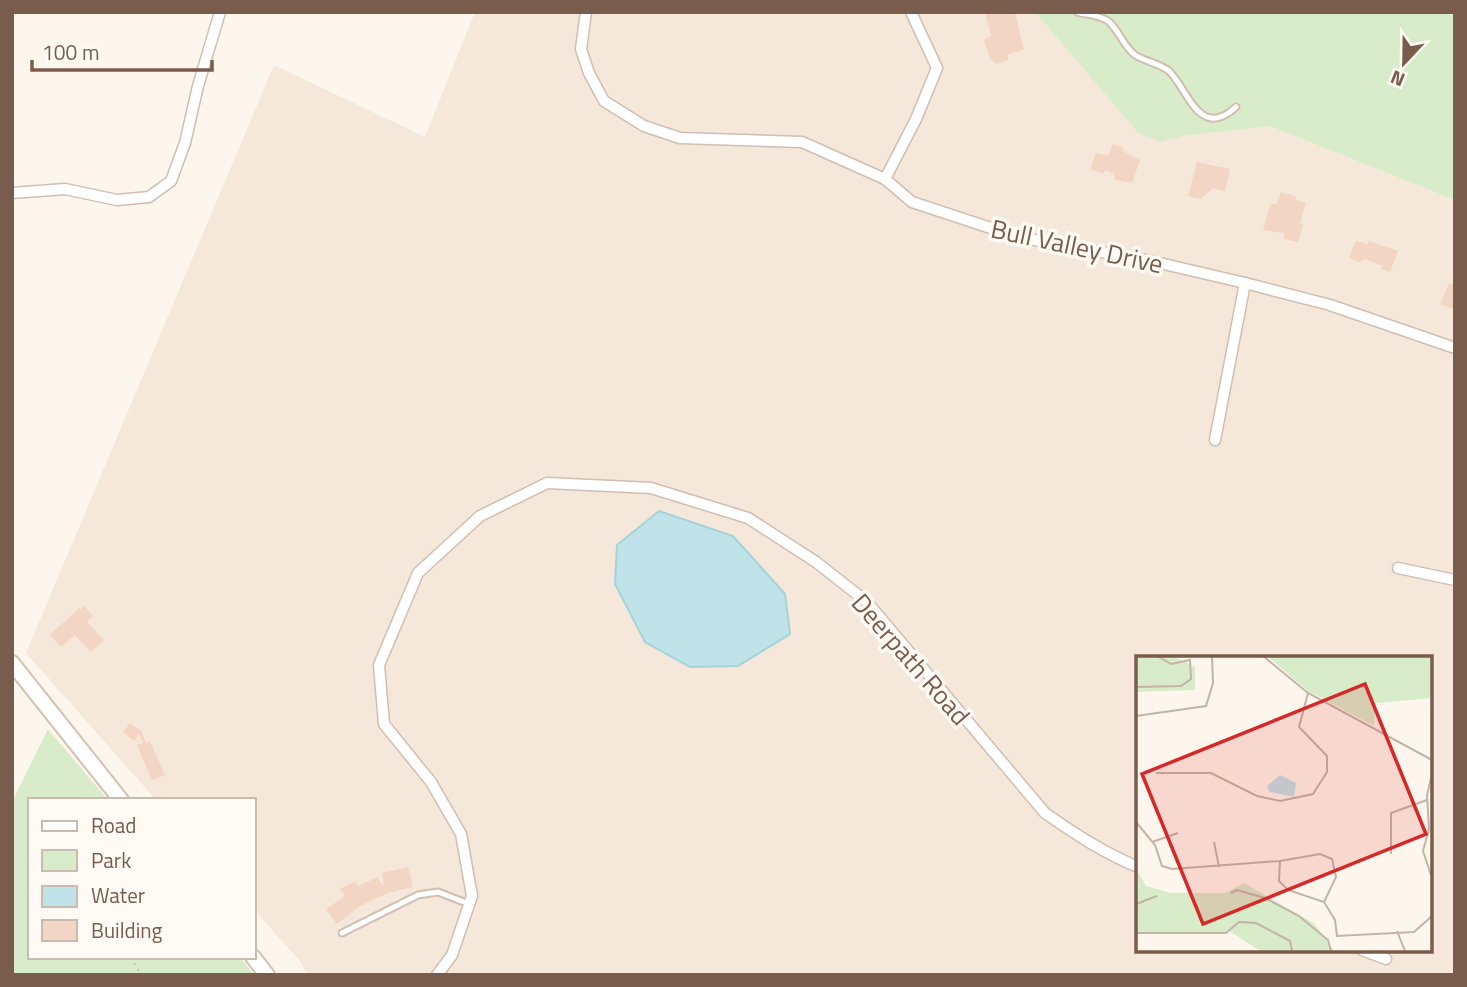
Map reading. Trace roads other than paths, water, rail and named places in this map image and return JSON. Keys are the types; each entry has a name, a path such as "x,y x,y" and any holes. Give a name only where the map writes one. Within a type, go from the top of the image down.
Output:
{"street":[{"path":"12,193 65,189 117,200 149,197 171,181 185,143 198,86 220,12"},
{"name":"Bull Valley Drive","path":"586,12 581,49 589,73 604,101 644,126 680,138 802,142 885,179 912,202 1018,237 1151,261 1245,283 1330,305 1455,348"},
{"path":"885,179 916,119 937,68 911,12"},
{"path":"1215,440 1245,283"},
{"name":"Deerpath Road","path":"437,975 452,955 472,896 461,834 431,782 384,724 379,665 418,573 480,516 547,483 651,488 748,518 816,562 867,602 1045,814 1105,852 1136,866"},
{"path":"1398,568 1455,580"},
{"path":"12,663 119,798"},
{"path":"1367,952 1386,959"},
{"path":"255,959 267,975"}],"lane":[{"path":"1077,12 1107,20 1130,51 1167,69 1189,103 1199,112 1219,117 1227,115 1236,107"},
{"path":"342,933 418,895 438,892 469,904"}],"water":[{"path":"659,511 733,536 785,594 790,634 738,666 690,667 645,642 615,584 617,545"}]}
